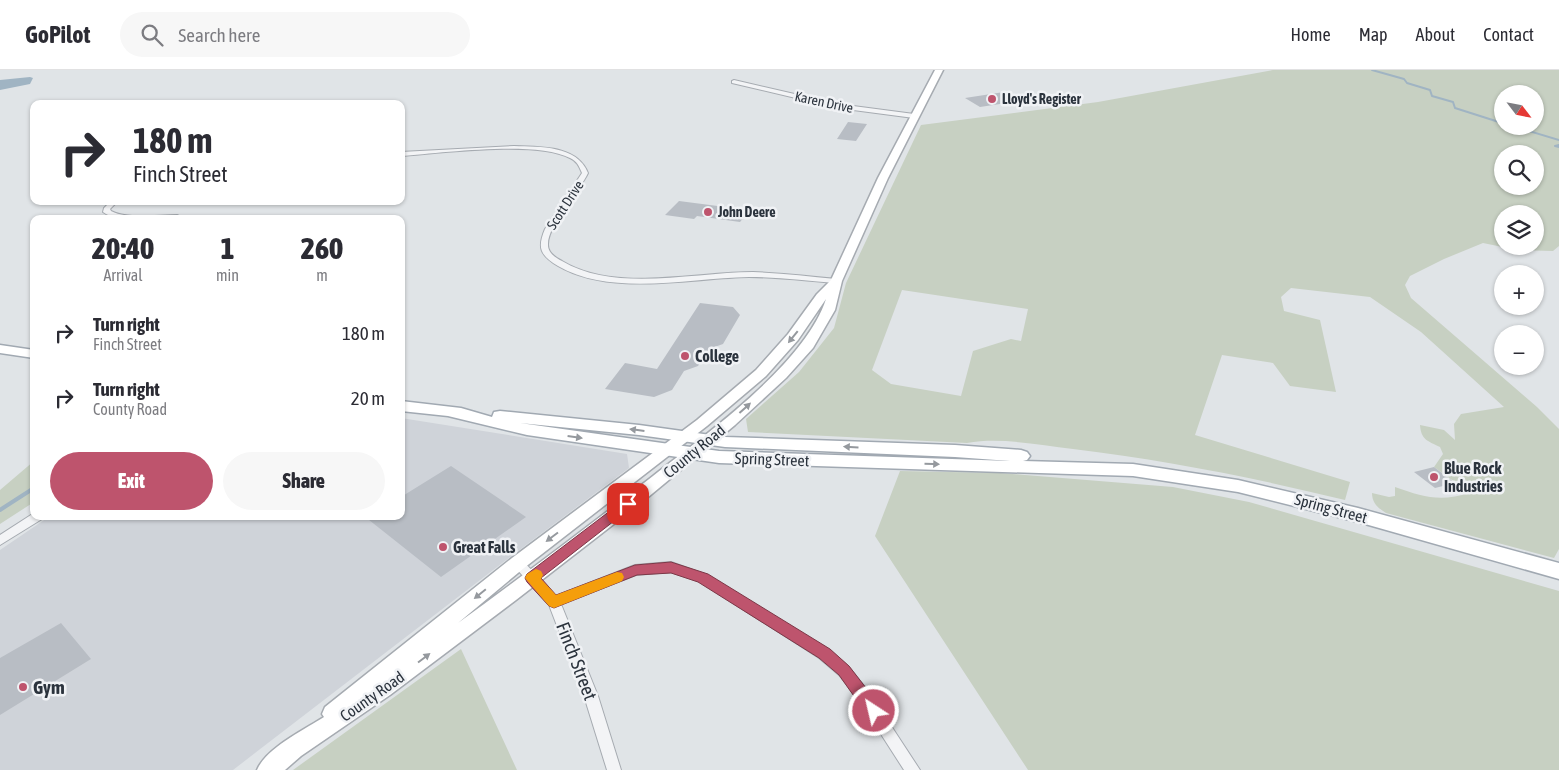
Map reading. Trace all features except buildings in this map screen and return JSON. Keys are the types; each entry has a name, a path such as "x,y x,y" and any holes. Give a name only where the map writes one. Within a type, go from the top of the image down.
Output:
{"main road":[{"name":"County Road","path":"268,770 296,748 349,700 525,570 692,453 784,372 814,337 834,299 836,281 883,178 939,70"},
{"name":"County Road","path":"525,570 761,373 793,337 821,297 836,281"},
{"path":"0,349 30,353"},
{"name":"Spring Street","path":"405,406 450,412 535,418 725,442 955,451 1049,458 1099,467 1189,477 1246,488 1358,515 1559,571"},
{"name":"Spring Street","path":"450,412 527,430 728,457 1052,468 1099,467"}],"street":[{"name":"Karen Drive","path":"734,82 838,106 914,116"},
{"name":"Scott Drive","path":"405,154 536,148 570,155 581,163 585,173 578,187 546,234 544,246 547,254 561,266 584,275 613,280 740,274 775,275 836,281"},
{"path":"110,205 107,208 107,212 116,215"},
{"path":"0,541 32,520"},
{"path":"554,602 635,570 671,567 703,578 824,654 844,671 864,696 913,770"},
{"name":"Finch Street","path":"525,570 554,602 591,696 614,770"}],"shaded area":[{"path":"405,419 627,454 629,468 233,770 0,770 0,550 44,520 405,520"}],"green space":[{"path":"1273,70 1559,70 1559,246 1553,251 1544,251 1544,205 1494,205 1494,245 1483,243 1444,259 1410,276 1405,285 1411,298 1494,370 1494,375 1500,375 1559,429 1559,549 1554,558 1386,513 1376,505 1372,493 1389,497 1395,496 1395,487 1440,498 1470,493 1434,467 1443,454 1440,447 1424,437 1420,425 1444,430 1455,440 1454,424 1461,414 1504,407 1421,332 1370,297 1291,288 1281,297 1284,311 1320,320 1336,392 1290,386 1273,363 1222,355 1195,435 1350,482 1345,500 1176,464 1033,444 1006,441 967,443 748,432 746,419 799,372 834,328 846,283 921,125 1098,102","holes":["902,290 1028,309 1021,341 1011,339 973,351 961,396 891,384 872,370"]},
{"path":"30,464 30,505 0,524 0,490"},
{"path":"900,471 1001,473 1173,487 1249,502 1559,591 1559,770 1028,770 875,536"},
{"path":"461,649 517,770 293,770"}],"water":[{"path":"33,78 30,84 0,90 0,80"}],"waterway":[{"path":"1372,70 1404,79 1407,83 1430,90 1432,96 1453,102 1455,108 1494,120"},
{"path":"1542,135 1559,140"},
{"path":"1559,145 1555,146 1559,147"},
{"path":"0,510 30,491"}],"slow traffic":[{"path":"536,575 532,578 554,602 617,577"}],"place":[{"name":"Lloyd's Register","path":"992,99"},
{"name":"John Deere","path":"708,212"},
{"name":"College","path":"685,356"},
{"name":"Blue Rock Industries","path":"1434,477"},
{"name":"Great Falls","path":"443,547"},
{"name":"Gym","path":"23,687"}],"route":[{"path":"628,504 532,578 554,602 635,570 671,567 703,578 824,654 844,671 874,711"}]}
